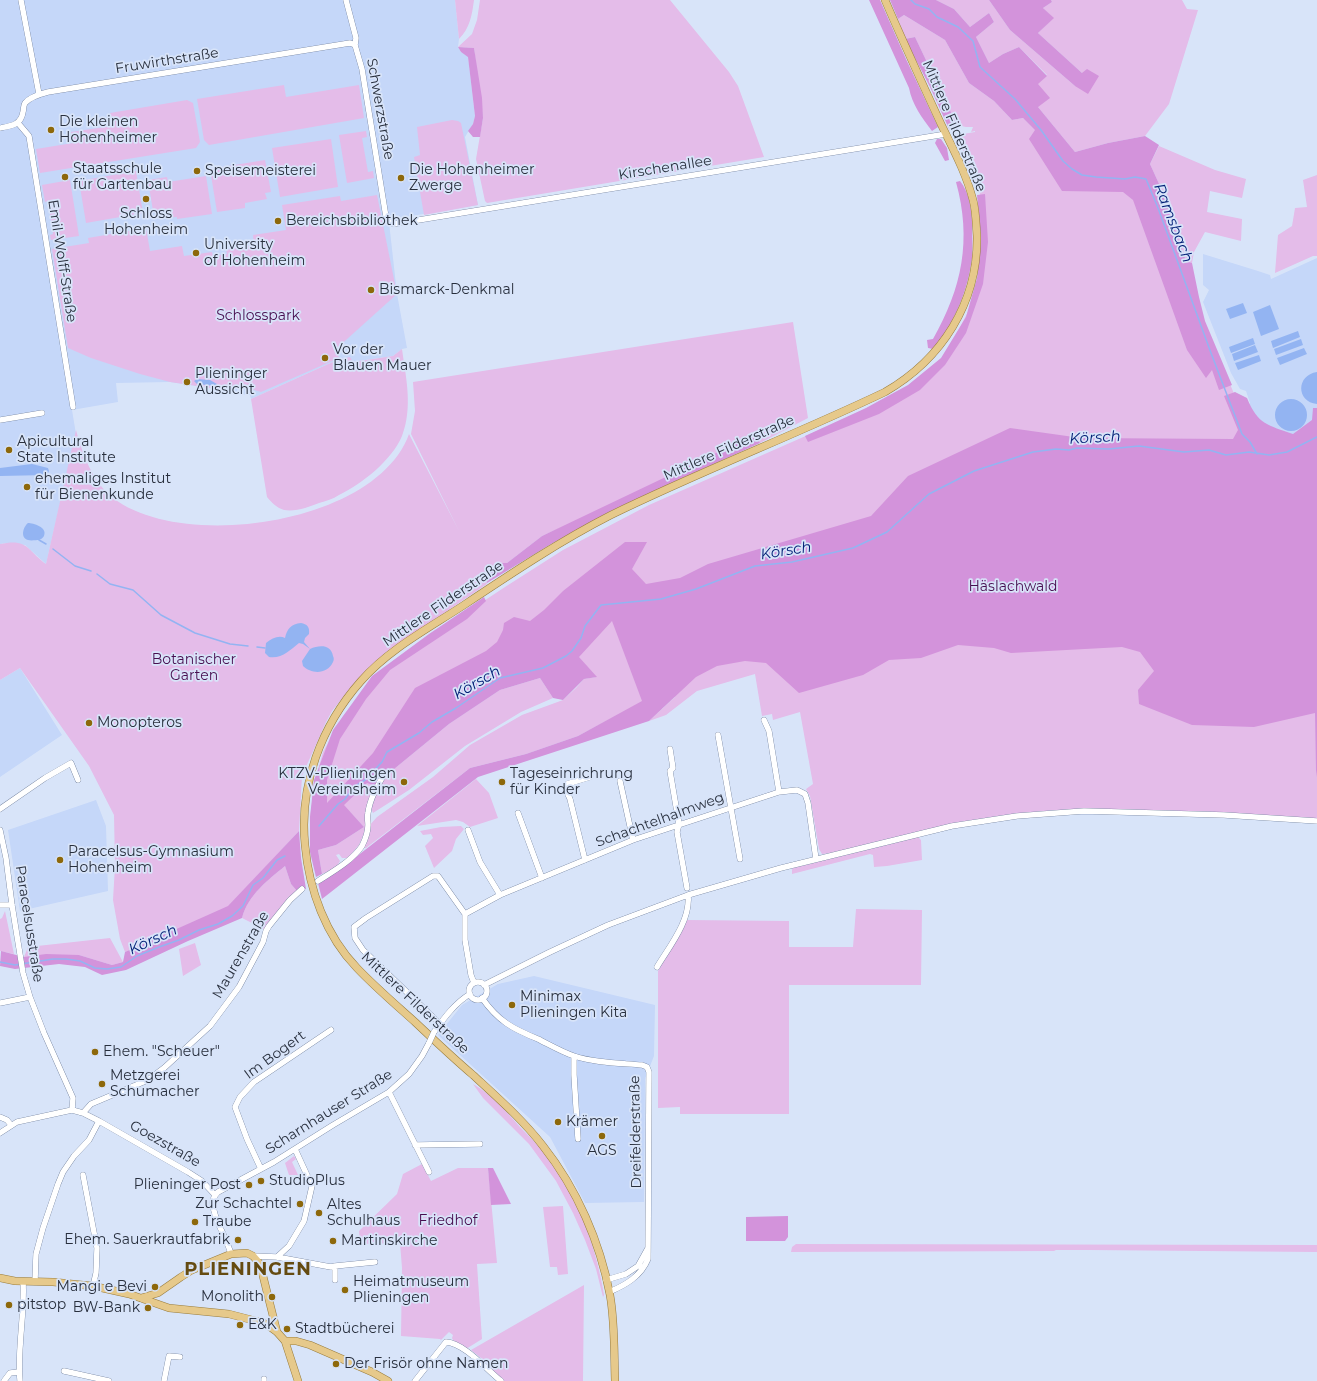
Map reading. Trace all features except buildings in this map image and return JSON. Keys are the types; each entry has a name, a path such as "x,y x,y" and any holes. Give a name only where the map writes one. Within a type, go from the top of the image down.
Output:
{"main road":[{"name":"Mittlere Filderstraße","path":"615,1381 613,1328 609,1292 594,1240 571,1187 545,1148 531,1131 506,1105 376,987 353,964 331,931 315,896 310,880 304,839 305,806 308,782 322,740 340,707 372,670 407,643 527,564 564,541 611,515 885,392 907,378 922,365 948,336 958,319 970,286 976,259 976,226 973,201 968,183 885,0"},
{"path":"142,1298 158,1293 192,1270 230,1254 244,1253 253,1256 260,1264 277,1332"},
{"path":"0,1278 15,1282 35,1281 93,1286 142,1298 161,1306 174,1309 229,1314 266,1324 277,1332 285,1341 298,1381"},
{"path":"158,1293 161,1306"},
{"path":"266,1324 273,1318"},
{"path":"285,1341 296,1341 310,1345 372,1372 388,1381"}],"street":[{"path":"21,0 39,94"},
{"name":"Schwerzstraße","path":"346,0 356,38 355,45 362,69 388,222"},
{"name":"Fruwirthstraße","path":"18,123 23,114 26,102 39,94 350,43 355,45"},
{"path":"0,128 13,126 18,123"},
{"name":"Emil-Wolff-Straße","path":"18,123 30,136 73,407"},
{"name":"Kirschenallee","path":"388,222 394,224 422,220 946,134"},
{"path":"0,420 42,413"},
{"path":"764,720 768,731 779,792"},
{"path":"718,735 740,859"},
{"path":"670,749 673,768 670,771 680,824 677,832 687,888"},
{"path":"0,809 44,778 71,763 78,780"},
{"path":"318,881 344,863 361,847 367,832 369,806 377,786 385,773"},
{"path":"585,860 566,790 567,784 590,777"},
{"path":"620,781 632,840"},
{"name":"Schachtelhalmweg","path":"465,914 500,895 632,840 779,792 797,790 805,794 808,803 816,859"},
{"path":"484,985 608,924 688,896 744,878 816,859 966,824 1008,817 1084,811 1231,816 1317,822"},
{"path":"518,813 542,878"},
{"name":"Paracelsusstraße","path":"0,830 6,858 23,973 30,997 44,1033 73,1098 72,1110"},
{"path":"468,830 480,862 500,895"},
{"path":"440,1024 363,950 355,938 354,927 433,876 438,876 465,914 465,940 471,975 474,983"},
{"name":"Maurenstraße","path":"83,1113 91,1104 148,1080 164,1068 210,1026 239,987 269,926 290,900 302,889"},
{"path":"657,967 684,921 687,911 688,896"},
{"path":"0,905 12,905"},
{"path":"478,982 484,985 486,992 482,998 473,998 469,990 470,986 478,982"},
{"name":"Scharnhauser Straße","path":"215,1195 225,1187 261,1169 389,1092 409,1074 422,1056 434,1032 450,1011 470,994"},
{"path":"0,1003 30,997"},
{"name":"Dreifelderstraße","path":"482,998 492,1012 519,1032 574,1056 602,1062 642,1065 647,1067 649,1072 648,1259 640,1274 623,1286 609,1292"},
{"name":"Im Bogert","path":"261,1169 247,1139 235,1107 240,1097 254,1082 331,1030"},
{"path":"574,1056 578,1139"},
{"path":"389,1092 429,1172"},
{"path":"0,1132 11,1124 17,1122 72,1110"},
{"name":"Goezstraße","path":"72,1110 83,1113 99,1121 188,1172 202,1181 215,1195"},
{"path":"0,1117 7,1120 11,1124"},
{"path":"35,1281 36,1254 58,1184 63,1172 74,1156 89,1140 99,1121"},
{"path":"415,1144 480,1144"},
{"path":"277,1257 290,1246 304,1221 312,1186 295,1149"},
{"path":"83,1175 97,1248 93,1286"},
{"path":"215,1195 213,1201 216,1215 220,1229 228,1243 230,1254"},
{"name":"Dreifelderstraße","path":"606,1280 626,1274 638,1266 649,1246"},
{"path":"253,1256 277,1257 330,1267 375,1262"},
{"path":"260,1264 267,1257"},
{"path":"335,1266 335,1280"},
{"path":"20,1381 21,1326 24,1300 23,1282"},
{"path":"415,1381 446,1342 452,1342 466,1351 501,1381"},
{"path":"164,1381 170,1356 180,1358"},
{"path":"4,1381 10,1373 19,1372"},
{"path":"64,1372 109,1381"}],"shaded area":[{"name":"University of Hohenheim","path":"0,0 455,0 459,39 458,47 461,52 468,56 475,116 473,124 465,137 478,205 393,219 389,222 397,294 407,348 402,349 393,356 352,362 337,360 251,399 250,395 170,382 116,383 118,402 72,410 76,434 46,564 25,545 7,543 0,544"},
{"path":"1203,254 1270,275 1271,279 1317,258 1317,422 1295,435 1280,439 1247,411 1250,403 1246,391 1240,389 1231,373 1203,302 1209,290 1203,285"},
{"path":"20,668 62,735 0,777 0,680"},
{"name":"Paracelsus-Gymnasium Hohenheim","path":"96,800 106,826 108,891 20,911 8,830"},
{"path":"534,976 655,1005 654,1056 645,1079 644,1202 585,1203 550,1137 438,1035 462,1005 498,984"}],"green space":[{"path":"455,0 474,0 468,26 459,39"},
{"path":"480,0 670,0 729,72 738,86 764,157 487,203 485,201 476,159 483,118 474,48 458,47 472,34 477,20"},
{"path":"869,0 880,0 938,127 932,131 915,105 909,88"},
{"path":"890,0 936,0 954,9 970,27 989,13 994,22 976,37 989,63 1003,54 1019,47 1047,76 1038,84 1050,98 1038,107 1075,152 1108,143 1145,136 1159,145 1150,164 1160,186 1186,261 1192,263 1205,321 1232,385 1219,390 1212,370 1206,378 1187,350 1133,200 1123,192 1062,191 1029,139 1035,130 1023,118 1012,120 994,101 969,83 945,40 904,15 898,19"},
{"path":"936,0 989,0 1010,30 1075,86 1082,73 1038,33 1053,18 1043,8 1052,2 1051,0 1182,0 1187,9 1198,10 1169,104 1145,136 1108,143 1075,152 1038,107 1037,84 1047,75 1019,47 1003,54 989,63 976,37 994,22 989,13 970,27 954,9"},
{"path":"989,0 1051,0 1052,2 1043,8 1054,18 1038,33 1082,73 1087,69 1099,76 1088,94 1075,86 1010,30"},
{"name":"Häslachwald","path":"904,15 945,40 969,83 994,101 1012,120 1023,118 1076,170 1135,181 1230,384 1244,418 1317,697 1317,819 1217,812 1110,809 1056,810 1006,815 961,822 832,853 822,854 819,849 810,796 806,789 813,784 800,712 773,720 772,714 762,716 755,674 697,691 666,715 649,721 675,697 642,702 578,736 526,754 470,768 366,848 363,847 369,826 377,817 433,777 470,745 522,715 563,700 584,679 596,677 580,659 499,690 447,723 402,755 376,786 366,812 365,831 359,845 348,858 342,858 339,854 336,855 340,861 336,868 322,874 318,850 336,845 364,827 350,812 310,818 315,781 323,752 343,716 363,691 392,666 452,622 563,550 649,505 876,405 921,380 944,358 974,300 983,256 983,229 980,194 957,135 975,132 975,131 971,132 973,127 957,125 915,37 905,39 898,19"},
{"path":"915,37 957,125 956,131 950,131 930,87 905,39"},
{"path":"458,47 474,48 482,98 483,118 480,137 473,137 468,131 473,124 475,116 468,57 461,52"},
{"path":"284,85 286,97 359,85 364,118 209,145 204,140 197,99"},
{"path":"187,100 193,103 200,142 196,148 40,173 36,149 73,143 71,132 112,126 110,113"},
{"path":"452,120 461,123 478,205 424,215 414,157 420,155 417,127"},
{"path":"366,131 367,137 362,138 368,172 373,171 374,178 347,183 339,135"},
{"path":"331,139 338,187 280,197 272,148"},
{"path":"937,139 941,139 947,148 949,160 945,161 935,143"},
{"path":"1159,146 1215,170 1246,179 1242,198 1210,191 1207,212 1242,219 1241,241 1205,232 1194,252 1192,263 1186,261 1160,186 1150,164"},
{"path":"265,160 271,192 265,193 267,199 245,203 245,208 217,212 210,169"},
{"path":"136,171 143,213 86,223 79,181"},
{"path":"1317,175 1317,256 1313,256 1275,273 1278,235 1292,226 1295,208 1307,207 1303,180"},
{"path":"206,176 212,214 177,219 177,217 159,218 157,210 153,211 148,180 167,177 168,182"},
{"path":"70,180 79,236 51,240 50,235 53,234 48,201 45,202 42,185"},
{"path":"960,181 969,200 971,210 972,258 967,282 954,318 941,340 933,349 928,348 927,340 933,339 943,320 957,282 961,263 963,224 961,203 956,182"},
{"path":"985,194 988,242 983,284 966,333 945,365 920,390 879,414 808,442 805,436 866,408 908,385 941,358 966,317 977,278 981,238 977,195"},
{"name":"Schlosspark","path":"377,195 397,294 336,349 339,358 261,392 241,386 210,388 170,382 91,358 68,348 52,249 89,243 88,238 146,228 150,251 182,246 184,256 212,252 213,256 227,254 226,250 254,245 253,235 286,230 282,205 340,196 341,201"},
{"name":"Botanischer Garten","path":"793,322 808,418 760,443 756,437 743,446 542,536 507,563 482,576 487,584 385,653 357,680 332,711 302,776 299,831 228,907 125,952 120,939 113,900 115,866 114,815 89,766 20,668 0,680 0,544 22,544 46,564 76,430 89,467 99,484 113,498 145,514 184,523 229,525 275,520 320,508 359,490 390,465 409,434 459,531 411,434 415,411 413,382"},
{"path":"402,349 408,392 407,414 402,436 391,454 357,485 332,499 298,510 284,510 275,505 267,497 251,399 337,360 350,357 353,362 393,356"},
{"name":"Häslachwald","path":"1235,392 1247,398 1255,414 1265,423 1293,434 1312,420 1313,408 1317,408 1317,777 1315,713 1254,727 1192,725 1139,704 1138,690 1154,671 1140,652 1122,647 1011,653 994,648 958,645 921,658 889,660 863,675 799,693 766,663 745,661 717,666 696,677 649,721 478,777 322,899 318,883 356,857 470,768 526,754 578,736 642,701 612,621 579,657 597,677 584,679 563,700 553,698 540,678 500,690 449,724 388,774 379,787 367,783 344,805 364,827 336,845 318,850 322,874 316,877 310,852 310,817 314,780 333,730 372,676 429,634 484,597 486,601 467,619 390,670 366,699 340,739 327,780 327,803 373,753 415,688 486,651 497,642 503,630 504,623 514,617 530,621 544,610 563,591 625,542 647,542 632,569 646,584 680,578 708,564 871,516 908,476 1010,428 1081,438 1233,439 1238,430 1224,396"},
{"path":"756,436 760,443 611,511 551,544 487,583 482,576 501,563 507,563 542,536 737,443 743,446"},
{"path":"540,678 553,698 521,712 465,746 409,790 373,813 371,808 379,787 388,774 449,724 500,690"},
{"path":"476,779 489,793 498,818 470,827 463,822 456,820 417,826"},
{"path":"461,826 464,829 456,839 452,851 434,868 425,846 433,838 431,834 423,835 420,831 441,827"},
{"path":"299,831 301,858 306,889 297,891 291,884 285,866 254,895 242,918 126,970 102,975 85,967 59,964 15,969 0,966 1,951 24,957 46,954 79,955 112,965 123,962 125,952 228,906"},
{"path":"918,837 921,840 922,860 874,867 873,855 870,854 792,874 793,868"},
{"path":"285,866 291,884 297,891 264,929 242,918 254,895"},
{"path":"856,909 922,910 921,985 789,985 789,1114 680,1114 680,1107 658,1108 658,971 687,920 789,921 789,947 853,947"},
{"path":"5,911 14,954 0,951 0,919"},
{"path":"110,938 123,962 112,965 79,955 24,957 28,947"},
{"path":"195,943 201,965 183,976 179,949"},
{"path":"473,1084 498,1104 544,1152 565,1183 587,1229 601,1278 604,1295 603,1297 596,1269 585,1240 556,1181 529,1144 483,1098"},
{"path":"294,1156 296,1159 292,1162 298,1175 289,1175 285,1163"},
{"name":"Friedhof","path":"422,1164 431,1181 458,1168 488,1168 497,1263 477,1264 482,1339 466,1349 453,1340 453,1335 449,1332 441,1340 401,1336 402,1268 400,1243 360,1244 359,1231 397,1194 403,1174"},
{"path":"488,1168 493,1168 511,1204 491,1205"},
{"path":"563,1206 568,1274 558,1275 557,1267 550,1267 543,1207"},
{"path":"788,1216 788,1237 785,1241 746,1241 746,1217"},
{"path":"796,1244 1317,1245 1317,1252 1056,1250 791,1252 792,1247"},
{"path":"584,1285 583,1381 502,1381 492,1373 486,1362 471,1350"}],"water":[{"path":"1243,303 1247,313 1230,319 1226,309"},
{"path":"1270,305 1279,329 1261,336 1253,312"},
{"path":"1298,331 1300,337 1273,348 1271,341"},
{"path":"1253,338 1255,344 1231,353 1229,347"},
{"path":"1301,339 1303,345 1276,355 1274,349"},
{"path":"1255,345 1258,352 1234,361 1232,354"},
{"path":"1304,348 1307,354 1280,365 1277,358"},
{"path":"1259,355 1261,361 1238,370 1235,363"},
{"path":"1317,372 1317,404 1305,399 1301,388 1305,378 1310,374"},
{"path":"197,379 210,380 217,384 215,386 197,384 194,381"},
{"path":"1288,399 1294,399 1304,406 1307,415 1306,421 1300,428 1294,431 1288,431 1278,424 1275,418 1275,412 1282,402"},
{"path":"32,464 48,468 49,471 47,475 0,476 0,468"},
{"path":"28,523 42,528 45,533 44,536 39,540 25,539 23,532"},
{"path":"295,624 305,624 308,628 309,634 305,638 304,642 310,649 299,643 278,657 269,657 265,653 266,643 276,638 285,638 290,628"},
{"path":"321,646 327,647 332,652 334,659 333,662 323,671 314,672 306,669 303,666 302,661 310,649"}],"waterway":[{"name":"Ramsbach","path":"911,0 915,4 929,9 937,17 958,27 973,41 980,67 1015,99 1041,130 1063,161 1072,169 1082,175 1096,177 1125,179 1135,177 1146,179 1242,434 1250,442 1257,454"},
{"name":"Körsch","path":"319,826 338,804 345,799 354,787 365,780 382,762 387,752 419,733 432,722 456,708 500,678 543,668 566,656 572,651 581,638 585,626 601,605 661,599 696,589 755,566 792,562 853,548 887,532 929,494 974,471 1033,452 1056,449 1109,449 1139,446 1184,452 1209,450 1226,455 1249,452 1269,455 1287,452 1317,437"},
{"path":"39,540 46,544"},
{"path":"53,549 75,566 91,571"},
{"path":"97,574 110,584 133,590 161,615 195,633 230,644 248,646"},
{"path":"257,647 265,648"},
{"name":"Körsch","path":"0,962 15,965 53,959 66,959 80,961 95,968 107,969 121,967 137,956 179,940 199,930 218,924 232,916 243,906 253,885 263,878 277,860 285,856"}],"place":[{"name":"Die kleinen Hohenheimer","path":"51,130"},
{"name":"Speisemeisterei","path":"197,171"},
{"name":"Staatsschule für Gartenbau","path":"65,177"},
{"name":"Die Hohenheimer Zwerge","path":"401,178"},
{"name":"Schloss Hohenheim","path":"146,199"},
{"name":"Bereichsbibliothek","path":"278,221"},
{"name":"University of Hohenheim","path":"196,253"},
{"name":"Bismarck-Denkmal","path":"371,290"},
{"name":"Vor der Blauen Mauer","path":"325,358"},
{"name":"Plieninger Aussicht","path":"187,382"},
{"name":"Apicultural State Institute","path":"9,450"},
{"name":"ehemaliges Institut für Bienenkunde","path":"27,487"},
{"name":"Monopteros","path":"89,723"},
{"name":"KTZV-Plieningen Vereinsheim","path":"404,782"},
{"name":"Tageseinrichrung für Kinder","path":"502,782"},
{"name":"Paracelsus-Gymnasium Hohenheim","path":"60,860"},
{"name":"Minimax Plieningen Kita","path":"512,1005"},
{"name":"Ehem. \"Scheuer\"","path":"95,1052"},
{"name":"Metzgerei Schumacher","path":"102,1084"},
{"name":"Krämer","path":"558,1122"},
{"name":"AGS","path":"602,1136"},
{"name":"StudioPlus","path":"261,1181"},
{"name":"Plieninger Post","path":"249,1185"},
{"name":"Zur Schachtel","path":"300,1204"},
{"name":"Altes Schulhaus","path":"319,1213"},
{"name":"Traube","path":"195,1222"},
{"name":"Ehem. Sauerkrautfabrik","path":"238,1240"},
{"name":"Martinskirche","path":"333,1241"},
{"name":"Mangi e Bevi","path":"155,1287"},
{"name":"Heimatmuseum Plieningen","path":"345,1290"},
{"name":"Monolith","path":"272,1297"},
{"name":"pitstop","path":"9,1305"},
{"name":"BW-Bank","path":"148,1308"},
{"name":"E&K","path":"240,1325"},
{"name":"Stadtbücherei","path":"287,1329"},
{"name":"Der Frisör ohne Namen","path":"336,1364"}],"district":[{"name":"PLIENINGEN","path":"248,1270"}]}
